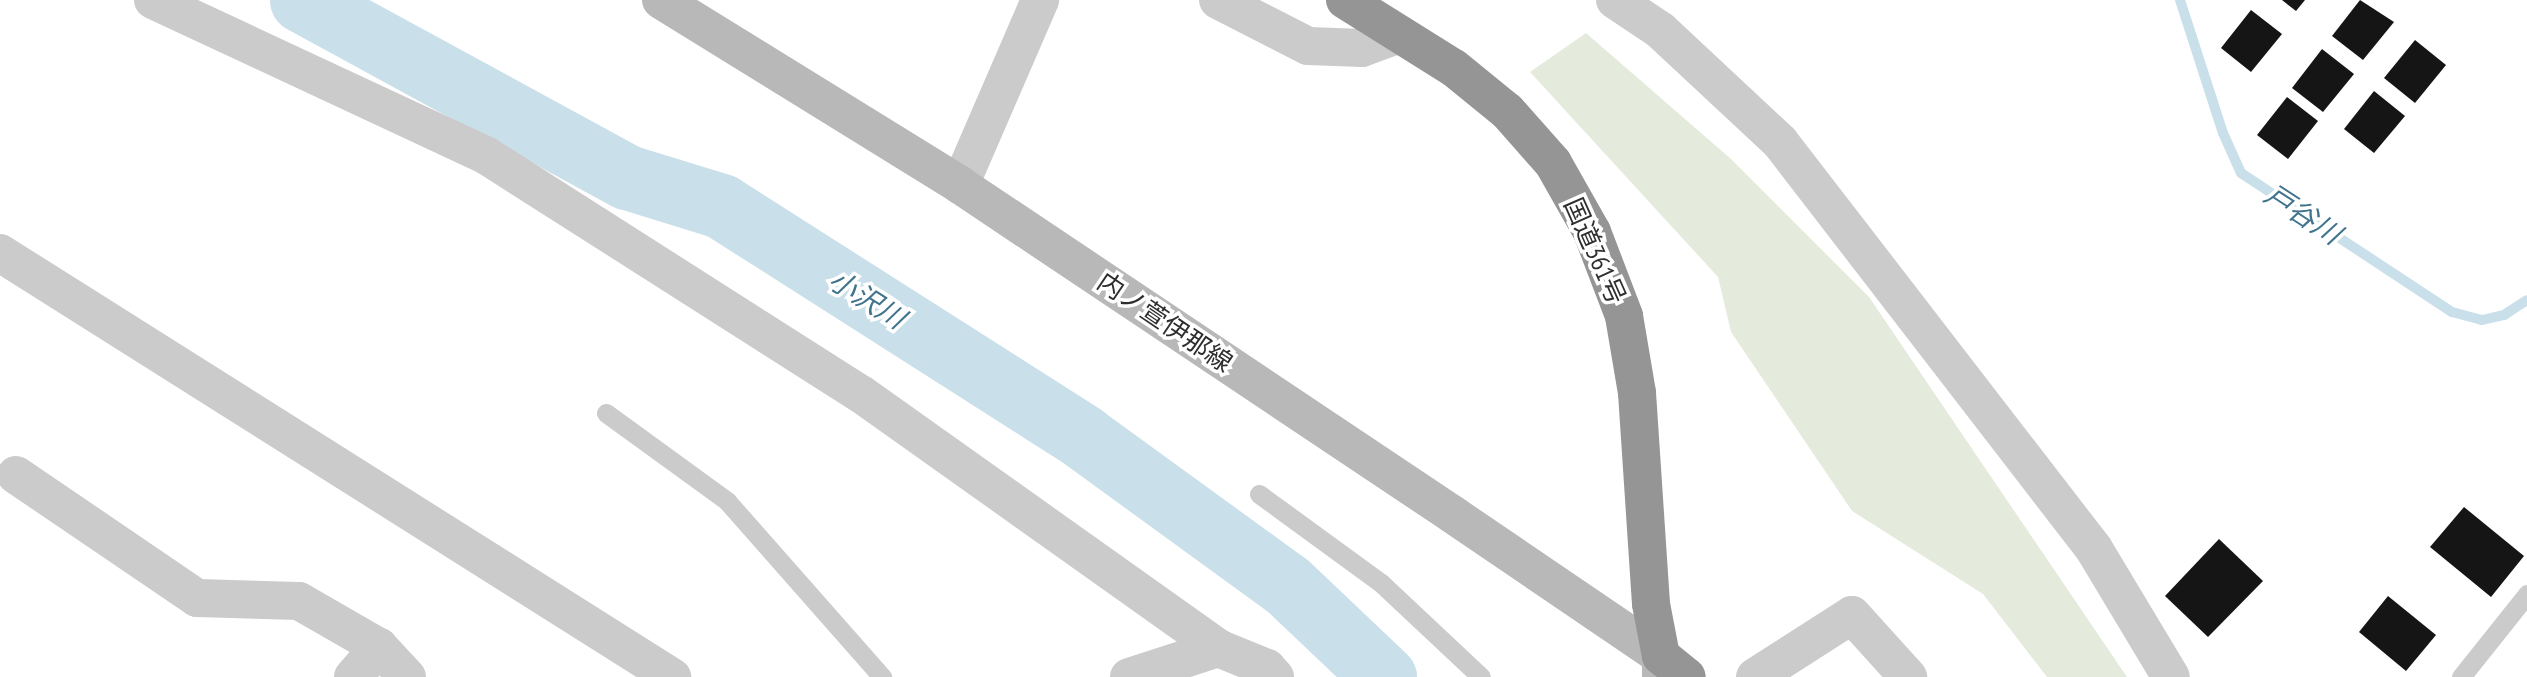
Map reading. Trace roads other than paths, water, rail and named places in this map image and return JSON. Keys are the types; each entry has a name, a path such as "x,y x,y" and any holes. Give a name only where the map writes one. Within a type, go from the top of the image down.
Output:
{"highway":[{"name":"国道361号","path":"1345,0 1400,34 1507,111 1553,163 1607,264 1624,316 1637,393 1651,604 1670,670"}],"main road":[{"name":"内ノ萱伊那線","path":"661,0 960,185 1670,670"}],"street":[{"path":"153,0 487,156 861,394 1218,648 1266,668 1275,677"},
{"path":"960,185 1040,0"},
{"path":"1218,0 1308,46 1362,48 1400,34"},
{"path":"1615,0 1660,30 1780,142 2094,549 2171,677"},
{"path":"0,253 672,677"},
{"path":"16,475 197,598 299,601 379,647 407,677"},
{"path":"1755,677 1852,615 1908,677"},
{"path":"353,677 379,647"},
{"path":"1129,677 1218,648"}],"lane":[{"path":"606,413 727,501 882,677"},
{"path":"1259,494 1381,583 1481,677"},
{"path":"2460,677 2527,594"}],"waterway":[{"name":"小沢川","path":"302,0 627,177 721,206 1083,437 1287,585 1384,677"},
{"name":"戸谷川","path":"2180,0 2223,133 2241,173 2452,312 2482,320 2504,315 2527,300"}]}
